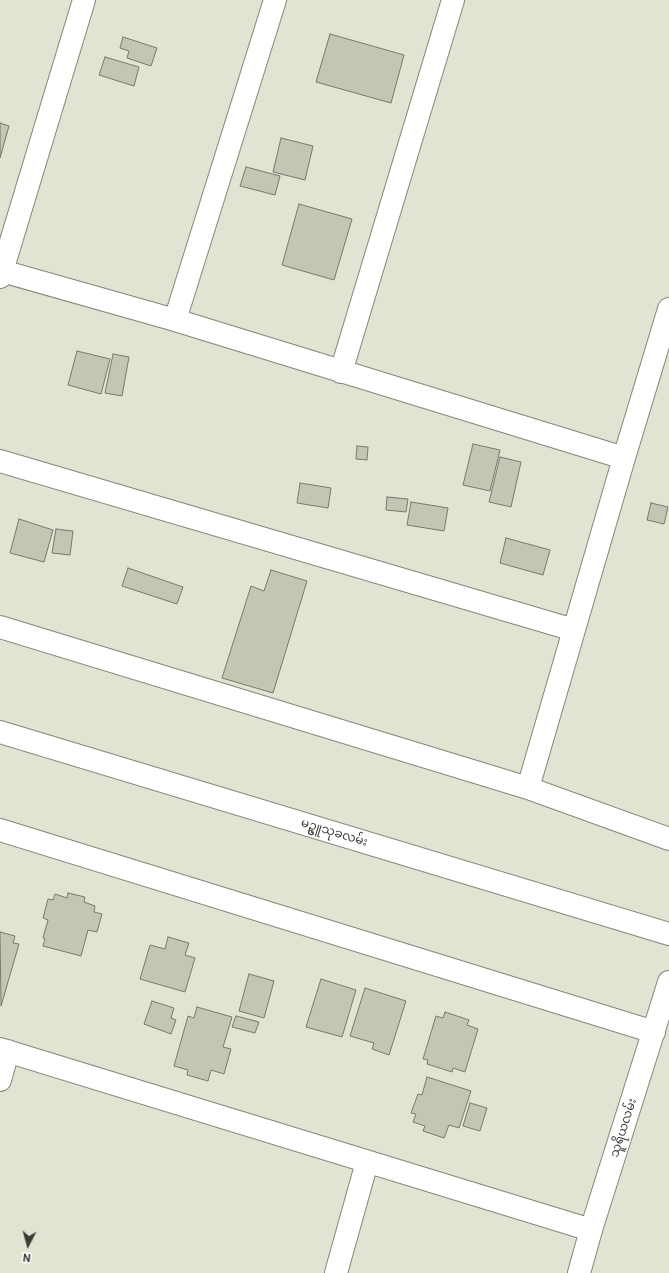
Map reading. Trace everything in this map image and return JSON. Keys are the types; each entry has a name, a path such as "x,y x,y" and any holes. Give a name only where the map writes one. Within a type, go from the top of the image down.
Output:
{"street":[{"path":"84,0 1,274 175,320 624,458"},
{"path":"175,320 275,0"},
{"path":"341,372 453,0"},
{"path":"528,788 669,309"},
{"path":"0,461 574,630"},
{"path":"0,627 528,788 669,839"},
{"name":"မဥ္ဇူသုခလမ်း","path":"0,732 669,934"},
{"path":"0,830 654,1032"},
{"name":"သူရိယလမ်း","path":"579,1273 591,1230 669,982"},
{"path":"0,1080 4,1050 591,1230"},
{"path":"336,1273 367,1162"}],"building":[{"path":"330,34 404,55 391,103 316,82"},
{"path":"123,37 157,48 151,66 127,58 129,51 120,48"},
{"path":"105,57 139,67 134,86 99,75"},
{"path":"0,123 9,126 0,158"},
{"path":"281,138 313,146 305,180 273,172"},
{"path":"246,167 280,176 275,195 240,186"},
{"path":"299,204 352,219 334,280 282,265"},
{"path":"77,351 110,359 101,394 68,385"},
{"path":"113,354 129,357 122,396 105,393"},
{"path":"473,444 500,450 490,491 463,485"},
{"path":"357,446 368,447 367,460 356,459"},
{"path":"500,457 521,462 511,507 489,502"},
{"path":"300,483 331,488 328,508 297,503"},
{"path":"387,497 408,499 406,512 386,510"},
{"path":"411,502 448,508 444,531 407,525"},
{"path":"651,503 668,507 664,524 647,520"},
{"path":"19,519 53,530 44,562 10,553"},
{"path":"56,529 73,531 70,555 52,553"},
{"path":"506,538 550,550 543,575 500,563"},
{"path":"128,568 183,587 177,604 122,586"},
{"path":"271,570 307,581 273,693 222,678 251,586 264,591"},
{"path":"68,893 85,897 84,902 95,906 94,912 102,914 97,932 88,930 81,956 43,946 45,939 43,938 48,920 43,918 48,899 53,900 55,894 67,898"},
{"path":"0,932 15,936 13,943 19,944 1,1006"},
{"path":"168,937 189,943 185,955 195,958 185,992 140,979 150,945 165,949"},
{"path":"249,974 274,981 264,1018 239,1011"},
{"path":"321,979 356,990 342,1037 306,1027"},
{"path":"365,988 406,1001 389,1055 372,1049 374,1043 350,1036"},
{"path":"152,1001 174,1008 171,1018 176,1020 171,1034 144,1024"},
{"path":"197,1007 232,1017 223,1047 231,1049 224,1074 211,1070 208,1081 187,1075 188,1070 174,1066 188,1016 194,1018"},
{"path":"445,1012 469,1020 467,1025 478,1029 465,1072 453,1068 452,1072 427,1064 428,1060 423,1059 436,1016 443,1018"},
{"path":"236,1016 259,1022 255,1033 232,1027"},
{"path":"427,1077 471,1091 459,1128 449,1125 444,1138 423,1131 425,1126 413,1122 416,1114 411,1113 418,1094 422,1095"},
{"path":"470,1103 487,1108 480,1131 463,1126"}]}
